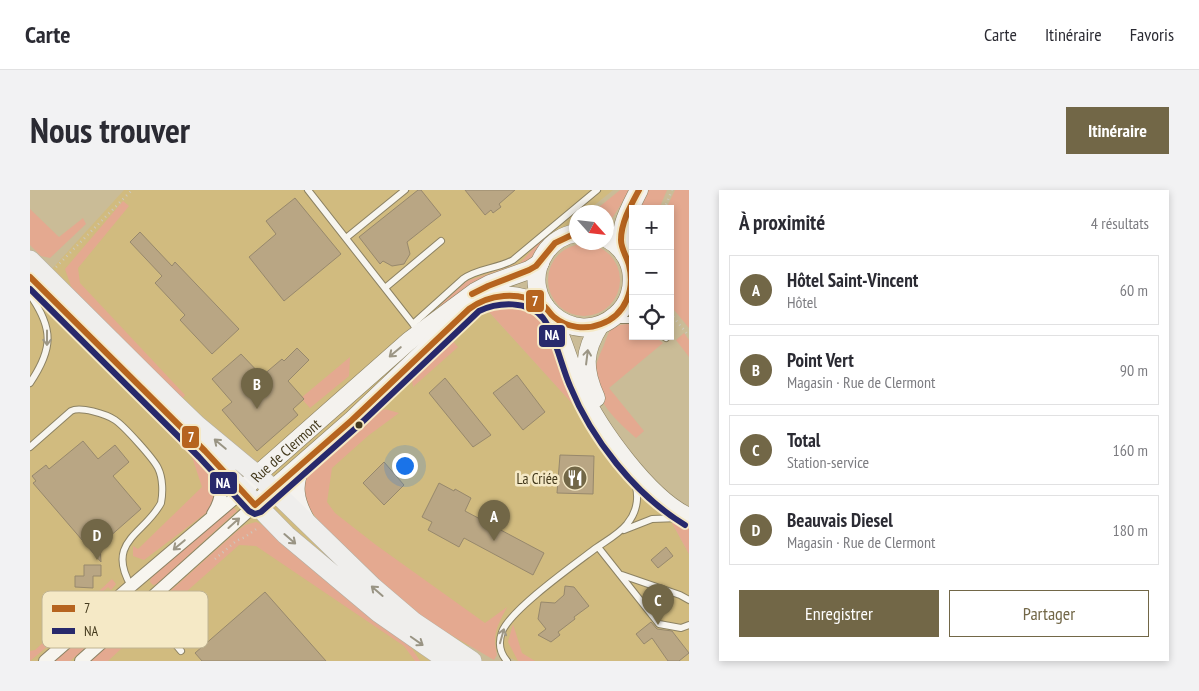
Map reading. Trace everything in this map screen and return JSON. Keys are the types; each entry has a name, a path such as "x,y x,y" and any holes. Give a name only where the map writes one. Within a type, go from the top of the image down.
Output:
{"main road":[{"path":"614,221 624,213 639,190"},
{"path":"629,266 621,240 623,228 639,190"},
{"path":"569,235 552,237 540,263 537,282 538,292 580,388 595,416 610,438 656,494 668,505 689,518"},
{"path":"614,243 624,254"},
{"path":"30,260 38,277 286,535 364,601 416,641 448,661"},
{"name":"Rue de Clermont","path":"249,498 273,490 306,460 379,382 416,329 490,284 529,270 540,263"},
{"path":"38,277 173,402 257,475 346,562 402,613 472,661"},
{"path":"629,293 626,302 616,315 604,323 590,345 586,357 589,379 596,397 615,430 656,483 674,499 689,508"},
{"name":"Rue de Clermont","path":"249,498 257,475 379,382 479,301 493,296 509,296 532,300 563,323 584,328 604,323"},
{"path":"306,460 297,475 295,492 299,508 309,526"},
{"path":"402,613 489,661"}],"street":[{"path":"205,451 219,475 222,486 218,505 206,522"},
{"name":"Rue de Clermont","path":"125,591 206,522 249,498"},
{"name":"Rue de Clermont","path":"157,591 249,498"},
{"path":"131,586 134,591"},
{"name":"Rue de Clermont","path":"45,661 60,648"},
{"name":"Rue de Clermont","path":"81,661 95,648"}],"lane":[{"path":"308,190 416,329 468,275 507,263 552,237 561,220 597,190"},
{"path":"346,238 405,190"},
{"path":"561,220 569,228"},
{"path":"385,288 441,241"},
{"path":"30,295 45,319 48,335 44,359 30,382"},
{"path":"604,323 629,320"},
{"path":"30,447 71,411 81,409 118,422 156,464 161,475 161,502 130,539 122,560 122,568 131,586"},
{"path":"507,661 500,651 500,638 505,626 516,612 620,531 635,511 638,494 632,476 610,438"},
{"path":"620,531 658,518 689,518"},
{"path":"598,547 659,624 681,628 689,625"},
{"path":"620,575 680,595 689,600"}],"path":[{"path":"38,277 78,246 132,190"},
{"path":"666,205 672,190"},
{"path":"674,318 689,336"},
{"path":"208,565 236,541 258,529 263,522"}],"shaded area":[{"path":"124,190 613,190 595,205 569,205 569,227 480,302 583,415 672,523 689,554 689,661 517,661 475,642 446,661 30,661 30,293"},
{"path":"620,190 630,190 614,215 614,205 602,205"},
{"path":"647,190 667,190 661,205 640,205"},
{"path":"675,190 689,190 689,328 674,310 674,205 668,205"},
{"path":"123,201 129,206 78,268 80,283 185,395 182,399 73,292 65,269"},
{"path":"30,209 59,237 83,218 86,224 50,258 41,256 30,245"},
{"path":"544,237 547,240 522,267 438,307 467,281 520,263"},
{"path":"569,247 569,250 604,250 610,254 620,273 618,294 610,306 591,316 570,314 558,306 548,287 550,266 558,254"},
{"path":"508,300 538,314 551,331 588,421 480,302"},
{"path":"629,324 629,340 659,340 663,343 609,388 644,431 636,438 608,410 596,385 595,375 598,359 609,332 617,326"},
{"path":"684,333 689,340 689,357 676,340"},
{"path":"451,339 458,347 413,387 414,370"},
{"path":"350,357 349,376 310,408 301,398"},
{"path":"385,409 399,413 369,435 332,468 327,502 335,513 376,545 485,623 507,607 496,630 497,655 494,660 441,629 406,605 332,538 301,498 300,492 308,473 371,415"},
{"path":"158,419 205,463 217,486 210,510 144,560 133,556 133,546 138,549 202,487 192,457 156,421"},
{"path":"232,506 237,511 157,584 153,585 150,582 151,578"},
{"path":"256,522 272,529 409,644 420,661 415,661 404,646 256,546 239,545 187,591 170,591 245,525"},
{"path":"672,523 689,525 689,554"},
{"path":"112,579 116,584 111,590 108,587 104,591 99,591"},
{"path":"513,624 522,653 535,661 518,661 508,642"},
{"path":"42,644 42,648 46,648 30,661 30,651 35,650"},
{"path":"67,648 85,648 70,661 52,661"},
{"path":"104,648 122,648 108,661 90,661"}],"building":[{"path":"418,190 421,190 441,215 407,242 410,254 404,264 392,266 383,261 380,264 359,237"},
{"path":"465,190 515,190 499,204 501,207 493,213 491,210 485,215"},
{"path":"295,198 341,254 284,301 249,257 276,234 266,221"},
{"path":"140,232 172,266 175,262 239,329 212,354 180,320 185,315 155,283 162,276 130,242"},
{"path":"297,348 309,360 288,381 304,399 293,409 298,415 257,451 222,410 232,402 212,379 241,354 262,376 282,359 284,361"},
{"path":"517,375 545,412 523,430 493,393"},
{"path":"445,378 491,435 473,447 429,393"},
{"path":"83,441 98,459 115,445 129,462 113,476 141,509 100,545 101,562 33,483 36,481 32,476 46,465 49,469"},
{"name":"La Criée","path":"560,455 594,456 593,494 557,493"},
{"path":"384,462 404,485 384,505 363,483"},
{"path":"439,483 471,498 465,511 544,553 533,575 464,538 459,547 428,530 432,522 422,517"},
{"path":"666,547 673,556 658,568 651,560"},
{"path":"84,565 101,565 101,576 93,576 93,588 75,587 75,576 84,576"},
{"path":"565,586 574,587 589,606 558,632 560,635 551,642 538,635 546,629 538,619 541,602 555,603 564,595"},
{"path":"265,592 326,661 202,661 195,653 201,648 208,648 208,642"},
{"path":"651,622 657,629 672,631 689,653 679,661 668,661 652,638 644,644 636,634"}],"transit line":[{"name":"7","path":"30,277 205,451 255,505 352,420 469,309 477,304 495,297 523,297 543,305 559,321 571,326 589,327 610,320 622,308 629,292 631,274 621,243 621,233 627,214 639,190"},
{"name":"7","path":"472,294 536,266 555,243 569,236"},
{"name":"NA","path":"30,289 199,457 249,511 255,514 261,512 358,426 479,311 495,306 512,304 529,308 537,312 547,324 579,406 602,445 632,482 667,513 685,525"}],"place":[{"name":"Point Vert","path":"257,409"},
{"name":"La Criée","path":"575,478"},
{"name":"Hôtel Saint-Vincent","path":"494,541"},
{"name":"Beauvais Diesel","path":"97,560"},
{"name":"Total","path":"658,625"}]}
